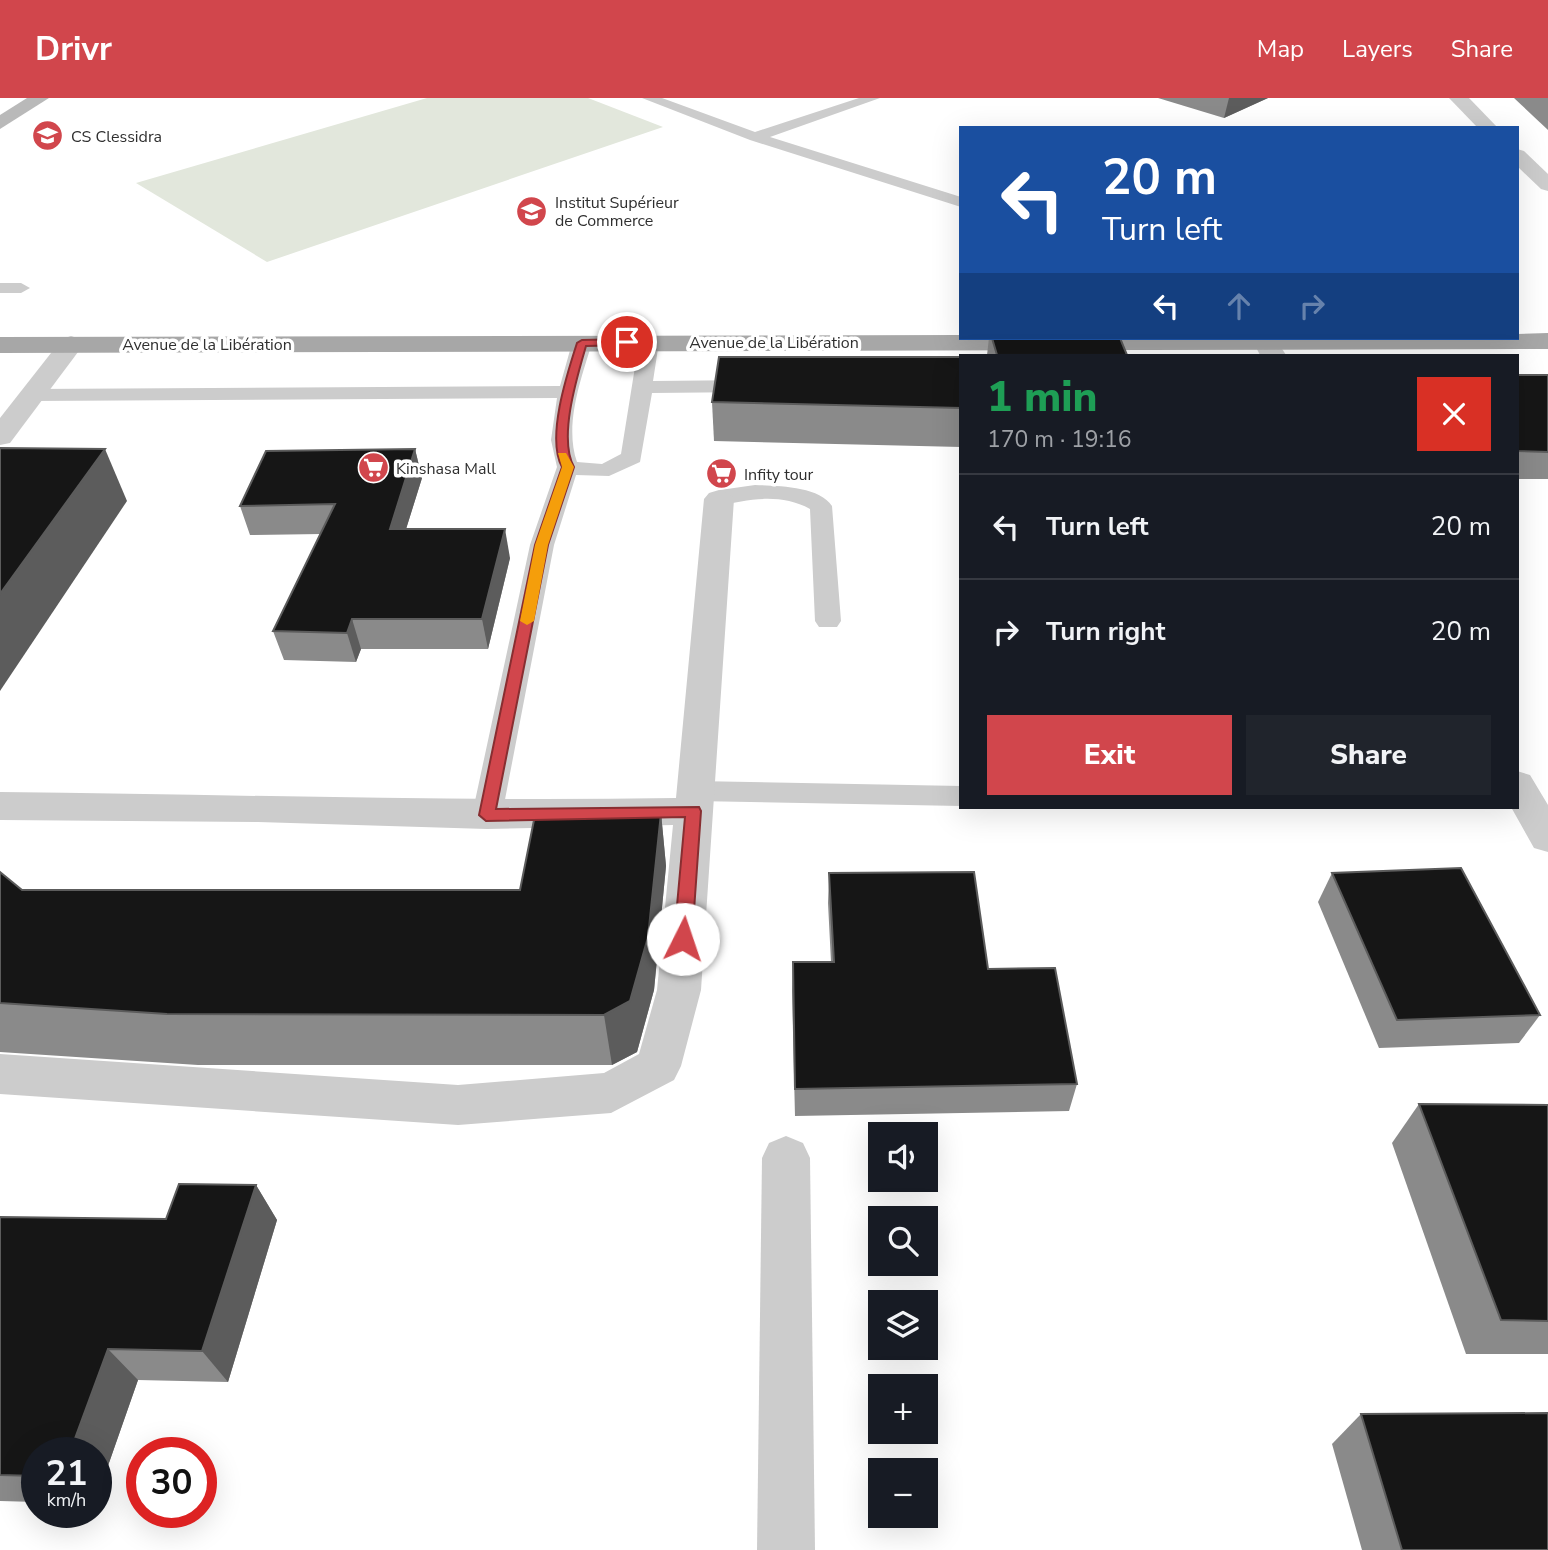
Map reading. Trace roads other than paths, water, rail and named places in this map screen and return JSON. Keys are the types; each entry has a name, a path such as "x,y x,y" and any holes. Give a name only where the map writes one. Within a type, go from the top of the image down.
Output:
{"main road":[{"path":"1519,318 1548,318"},
{"name":"Avenue de la Libération","path":"0,322 959,320"},
{"name":"Avenue de la Libération","path":"0,345 649,342 1267,344 1548,341"}],"street":[{"path":"0,122 40,98"},
{"path":"1458,98 1487,126"},
{"path":"1519,157 1548,185"},
{"path":"0,437 71,344"},
{"path":"0,1074 458,1105 611,1093 658,1066 679,990 719,499"},
{"path":"1519,787 1548,838"},
{"path":"0,806 258,808 486,815 694,801"},
{"path":"786,1158 786,1550"}],"lane":[{"path":"649,98 755,137 959,201"},
{"path":"755,137 873,98"},
{"path":"0,288 21,288"},
{"path":"568,467 589,471 617,468 632,457 649,342"},
{"path":"486,815 542,545 568,467 562,455 568,392 582,343"},
{"path":"642,387 778,385"},
{"path":"31,395 568,392"},
{"path":"719,499 729,492 783,494 810,497 821,506 828,621"},
{"path":"694,801 959,796"}],"place":[{"name":"CS Clessidra","path":"48,136"},
{"name":"Institut Supérieur de Commerce","path":"532,211"},
{"name":"Kinshasa Mall","path":"373,468"},
{"name":"Infity tour","path":"721,474"}]}
